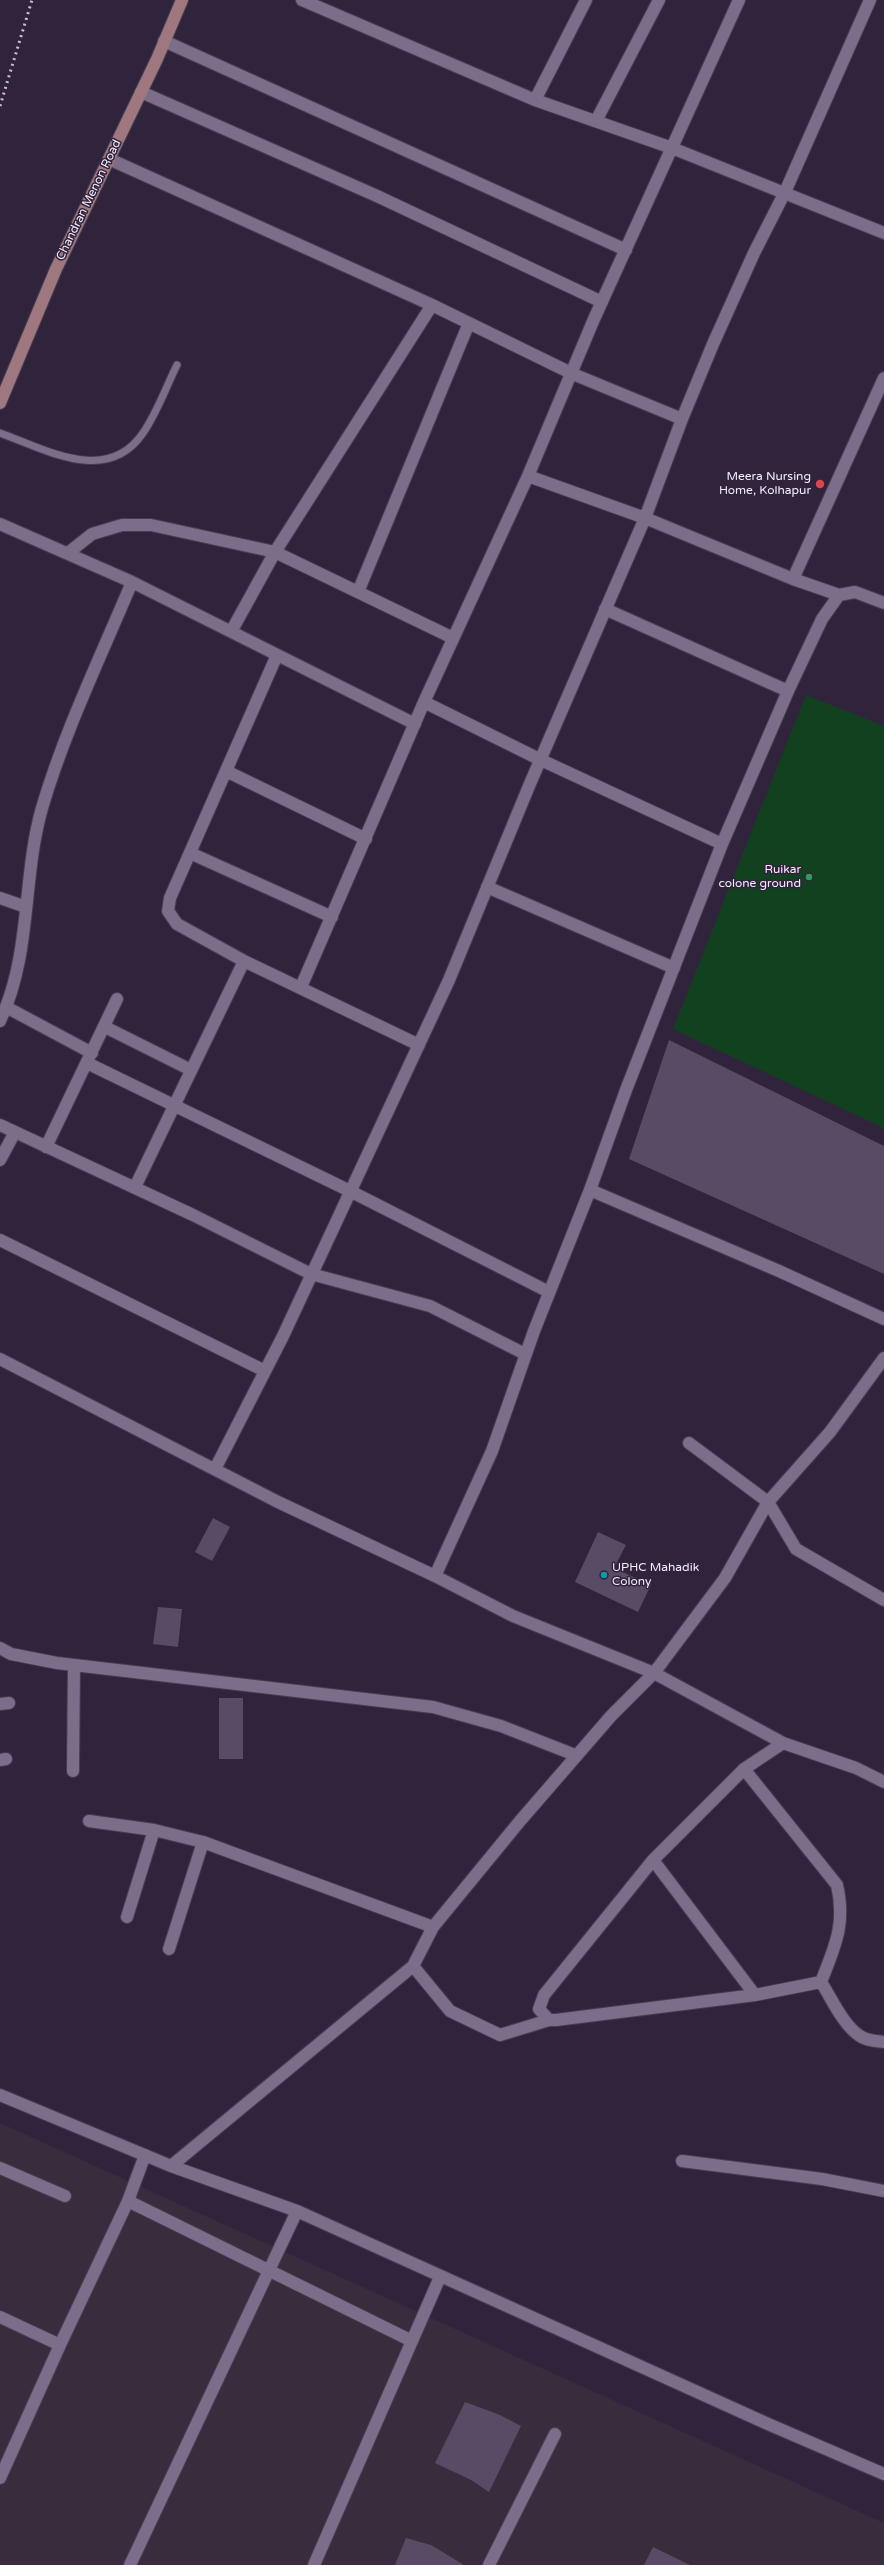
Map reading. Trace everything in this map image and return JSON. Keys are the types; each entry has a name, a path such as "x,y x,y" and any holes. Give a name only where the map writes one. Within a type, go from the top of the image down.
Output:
{"street":[{"name":"Chandran Menon Road","path":"0,402 56,269 141,92 182,0"},
{"path":"302,0 534,100 672,148 785,192 884,233"},
{"path":"534,100 586,0"},
{"path":"596,121 659,0"},
{"path":"302,987 424,702 528,476 573,374 602,302 739,0"},
{"path":"215,1469 265,1371 449,980 605,609 645,518 682,419 754,253 785,192 870,0"},
{"path":"164,41 626,250"},
{"path":"141,92 377,196 602,302"},
{"path":"109,159 432,305 573,374 682,419"},
{"path":"232,630 275,552 432,305"},
{"path":"358,592 469,323"},
{"path":"794,579 884,378"},
{"path":"528,476 645,518 794,579 839,595 855,592 884,603"},
{"path":"0,524 132,582 232,630 277,656 415,724"},
{"path":"68,553 92,534 122,526 151,525 275,552 453,638"},
{"path":"0,1021 6,1007 22,952 31,855 42,808 64,747 132,582"},
{"path":"435,1576 492,1451 525,1354 590,1190 722,844 788,691 822,619 839,595"},
{"path":"605,609 788,691"},
{"path":"277,656 170,898 168,911 171,918 177,924 244,961 302,987 419,1045"},
{"path":"424,702 541,760 722,844"},
{"path":"226,771 366,839"},
{"path":"190,853 332,917"},
{"path":"488,888 674,968"},
{"path":"0,898 26,906"},
{"path":"134,1188 244,961"},
{"path":"46,1147 118,999"},
{"path":"6,1007 90,1058 174,1106 350,1191 549,1292"},
{"path":"104,1027 191,1070"},
{"path":"0,1124 311,1274 430,1306 525,1354"},
{"path":"0,1160 15,1132"},
{"path":"590,1190 779,1271 884,1320"},
{"path":"0,1240 265,1371"},
{"path":"171,2166 413,1966 433,1927 575,1755 654,1673 725,1578 768,1502 830,1432 884,1358"},
{"path":"0,1359 320,1522 435,1576 513,1616 654,1673 783,1743 856,1768 884,1782"},
{"path":"690,1443 768,1502 796,1549 884,1600"},
{"path":"0,1648 11,1654 74,1665 433,1707 501,1726 575,1755"},
{"path":"73,1771 74,1665"},
{"path":"549,2020 539,2009 544,1995 653,1860 744,1769 783,1743"},
{"path":"744,1769 837,1884 842,1905 839,1934 821,1982"},
{"path":"89,1820 154,1830 203,1842 433,1927"},
{"path":"127,1917 154,1830"},
{"path":"169,1949 203,1842"},
{"path":"653,1860 755,1995"},
{"path":"413,1966 450,2011 500,2035 549,2020 755,1995 821,1982"},
{"path":"821,1982 849,2025 859,2036 870,2040 884,2042"},
{"path":"0,2095 171,2166 297,2211 440,2277 884,2474"},
{"path":"0,2478 60,2345 128,2201 145,2155"},
{"path":"682,2161 822,2179 884,2190"},
{"path":"0,2168 65,2196"},
{"path":"128,2201 269,2272 412,2341"},
{"path":"130,2565 297,2211"},
{"path":"314,2565 440,2277"},
{"path":"0,2317 60,2345"},
{"path":"489,2565 554,2434"}],"lane":[{"path":"0,434 78,461 105,461 127,448 142,434 177,364"}],"shaded area":[{"path":"0,2123 884,2523 884,2565 0,2565"}],"green space":[{"name":"Ruikar colone ground","path":"806,695 884,726 884,1128 673,1029"}],"building":[{"path":"669,1040 884,1146 884,1274 629,1159"},
{"path":"213,1518 230,1527 212,1561 195,1552"},
{"name":"UPHC Mahadik Colony","path":"598,1532 626,1545 614,1568 651,1585 638,1612 575,1582"},
{"path":"158,1607 182,1609 178,1647 153,1644"},
{"path":"219,1698 243,1698 243,1759 219,1759"},
{"path":"465,2402 500,2415 521,2426 489,2492 471,2480 435,2463"},
{"path":"406,2538 431,2545 464,2565 395,2565"},
{"path":"653,2547 690,2565 644,2565"}],"railway":[{"path":"0,106 32,0"}],"place":[{"name":"Meera Nursing Home, Kolhapur","path":"820,484"},
{"name":"Ruikar colone ground","path":"809,877"},
{"name":"UPHC Mahadik Colony","path":"604,1575"}]}
